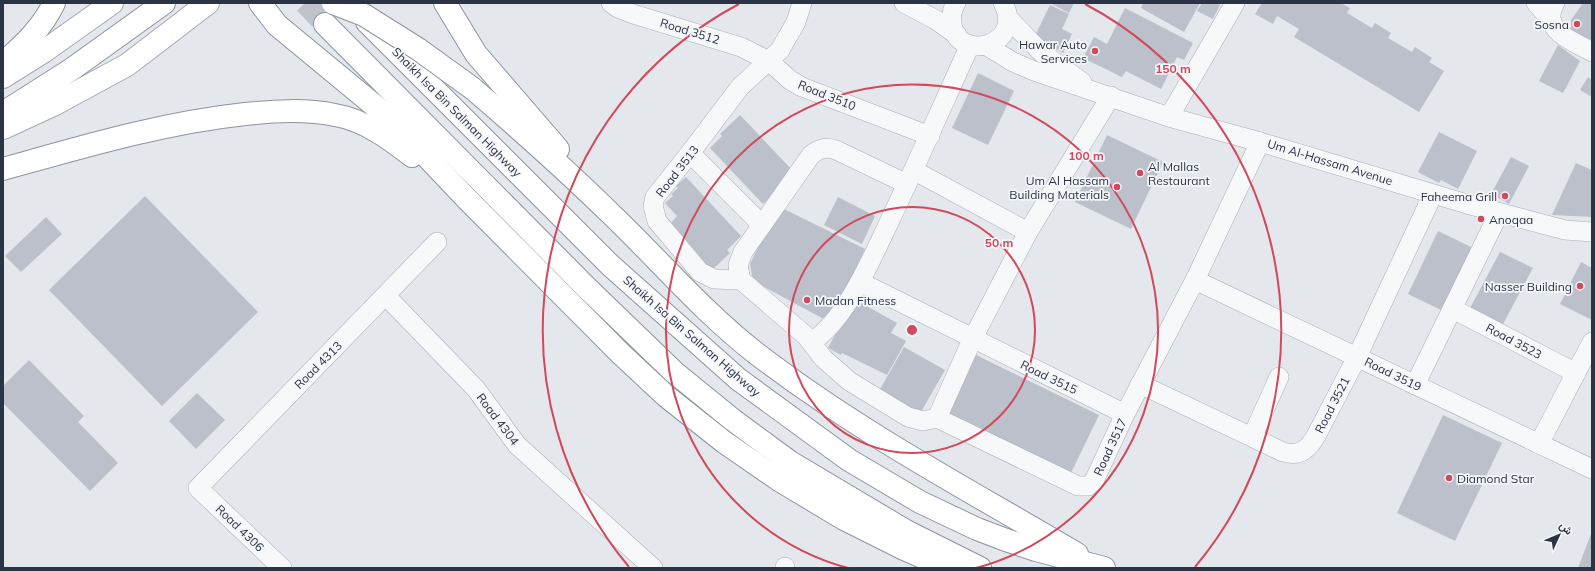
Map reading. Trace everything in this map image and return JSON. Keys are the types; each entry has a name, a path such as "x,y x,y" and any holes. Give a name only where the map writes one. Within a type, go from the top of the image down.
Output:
{"main road":[{"path":"3,63 34,36 47,19 54,3"},
{"path":"3,77 43,52 112,3"},
{"path":"3,113 72,69 164,3"},
{"path":"3,128 55,104 127,65 208,3"},
{"path":"260,3 277,25 392,120 465,197 621,354 666,396 724,442 779,480 844,519 904,550 948,568"},
{"path":"333,3 364,16 418,49 472,88 526,134 613,216 712,315 756,353 810,393 854,423 918,462 1100,567"},
{"name":"Shaikh Isa Bin Salman Highway","path":"348,3 610,265 738,379 850,460 920,502 977,529 1006,540 1036,550 1100,567"},
{"path":"445,3 476,54 531,116 613,216"},
{"path":"325,24 586,288 674,372 733,420 790,462 906,531 980,568"},
{"path":"3,169 93,144 171,125 225,116 263,112 309,111 336,115 365,124 395,142 465,197"}],"street":[{"name":"Road 3512","path":"611,3 632,14 742,47 769,61"},
{"path":"769,61 789,36 796,22 802,3"},
{"path":"1169,117 1235,3"},
{"path":"1536,3 1553,11 1562,34 1592,52"},
{"path":"916,4 940,8 955,4"},
{"name":"Um Al-Hassam Avenue","path":"916,4 936,20 971,42 1034,71 1070,84 1103,93 1169,117 1260,142 1499,213 1565,230 1592,232"},
{"path":"955,4 951,17 952,27 971,42 999,38 1007,26 1005,11"},
{"name":"Um Al-Hassam Avenue","path":"1005,11 1042,52 1074,77 1103,93"},
{"path":"812,342 828,328 860,282 911,178 971,42"},
{"name":"Road 3510","path":"769,61 790,80 802,87 930,136"},
{"name":"Road 3513","path":"741,280 714,279 700,272 657,221 654,214 654,197 690,153 740,87 769,61"},
{"path":"1028,232 911,178 832,148 824,147 811,155 743,252 738,265 741,280 812,342 823,358 849,381 908,417 923,421 937,418 972,340 1103,93"},
{"name":"Road 3517","path":"937,418 1078,486 1088,486 1094,481 1140,384 1195,280 1260,142"},
{"path":"690,153 762,224"},
{"name":"Road 3521","path":"1140,384 1252,437 1292,454 1301,453 1307,449 1318,434 1357,357 1433,194"},
{"path":"1416,385 1499,213"},
{"name":"Um Al-Hassam Avenue","path":"1565,230 1592,244"},
{"name":"Road 4313","path":"198,488 437,242"},
{"name":"Road 3519","path":"1195,280 1592,469"},
{"name":"Road 3515","path":"860,282 972,340 1125,414"},
{"name":"Road 4304","path":"386,296 476,389 517,445 653,568"},
{"name":"Road 3523","path":"1453,309 1576,373"},
{"path":"1539,444 1592,342"},
{"path":"1252,437 1279,377"},
{"name":"Road 4306","path":"198,488 282,568"}],"building":[{"path":"1050,3 1074,3 1069,13"},
{"path":"1143,3 1200,3 1184,32 1141,8"},
{"path":"1202,3 1217,3 1220,5 1213,19 1197,11"},
{"path":"1262,3 1341,3 1350,8 1347,13 1372,28 1375,23 1391,33 1388,38 1412,52 1415,47 1432,58 1429,62 1444,71 1419,112 1294,37 1299,29 1277,16 1273,24 1255,14"},
{"path":"1583,3 1592,3 1592,44 1571,29 1571,20"},
{"path":"1050,5 1069,14 1062,29 1072,34 1063,53 1034,38"},
{"path":"1125,8 1193,43 1184,60 1177,57 1161,89 1126,71 1122,77 1083,58 1094,37 1107,44"},
{"path":"1558,45 1580,61 1563,93 1539,81"},
{"path":"978,73 1014,91 988,145 952,128"},
{"path":"1588,77 1592,80 1592,97 1580,90"},
{"path":"740,115 793,171 782,186 763,204 710,148 722,136 720,134"},
{"path":"1439,132 1477,151 1458,189 1441,180 1439,183 1418,172"},
{"path":"1107,135 1163,162 1131,229 1075,202"},
{"path":"1511,157 1529,166 1509,204 1491,194"},
{"path":"1576,163 1592,170 1592,217 1552,215"},
{"path":"686,177 741,236 727,250 730,253 712,270 669,225 677,216 665,203 673,196 671,194 678,188 676,186"},
{"path":"145,196 258,312 162,406 49,290"},
{"path":"838,197 875,216 862,244 824,225"},
{"path":"778,206 865,249 833,316 822,318 753,281 750,264"},
{"path":"46,217 62,234 21,272 5,256"},
{"path":"1438,231 1473,248 1443,311 1408,294"},
{"path":"1500,252 1533,268 1502,326 1469,310"},
{"name":"Nasser Building","path":"1581,262 1592,268 1592,320 1560,304"},
{"path":"854,299 897,323 891,333 906,341 887,375 842,353 841,355 828,348"},
{"path":"904,347 945,370 917,419 879,391"},
{"path":"976,355 1099,415 1068,479 944,420"},
{"path":"29,360 84,416 78,422 118,463 90,491 3,403 3,386"},
{"path":"197,393 225,420 196,449 169,421"},
{"name":"Diamond Star","path":"1443,415 1502,443 1455,541 1397,513"},
{"path":"1592,531 1592,568 1578,568"}],"tunnel":[{"path":"305,3 325,24"}],"place":[{"name":"Sosna","path":"1577,24"},
{"name":"Hawar Auto Services","path":"1095,51"},
{"name":"Al Mallas Restaurant","path":"1140,173"},
{"name":"Um Al Hassam Building Materials","path":"1117,187"},
{"name":"Faheema Grill","path":"1505,196"},
{"name":"Anoqaa","path":"1481,219"},
{"name":"Nasser Building","path":"1580,286"},
{"name":"Madan Fitness","path":"807,300"},
{"name":"Diamond Star","path":"1449,478"}]}
